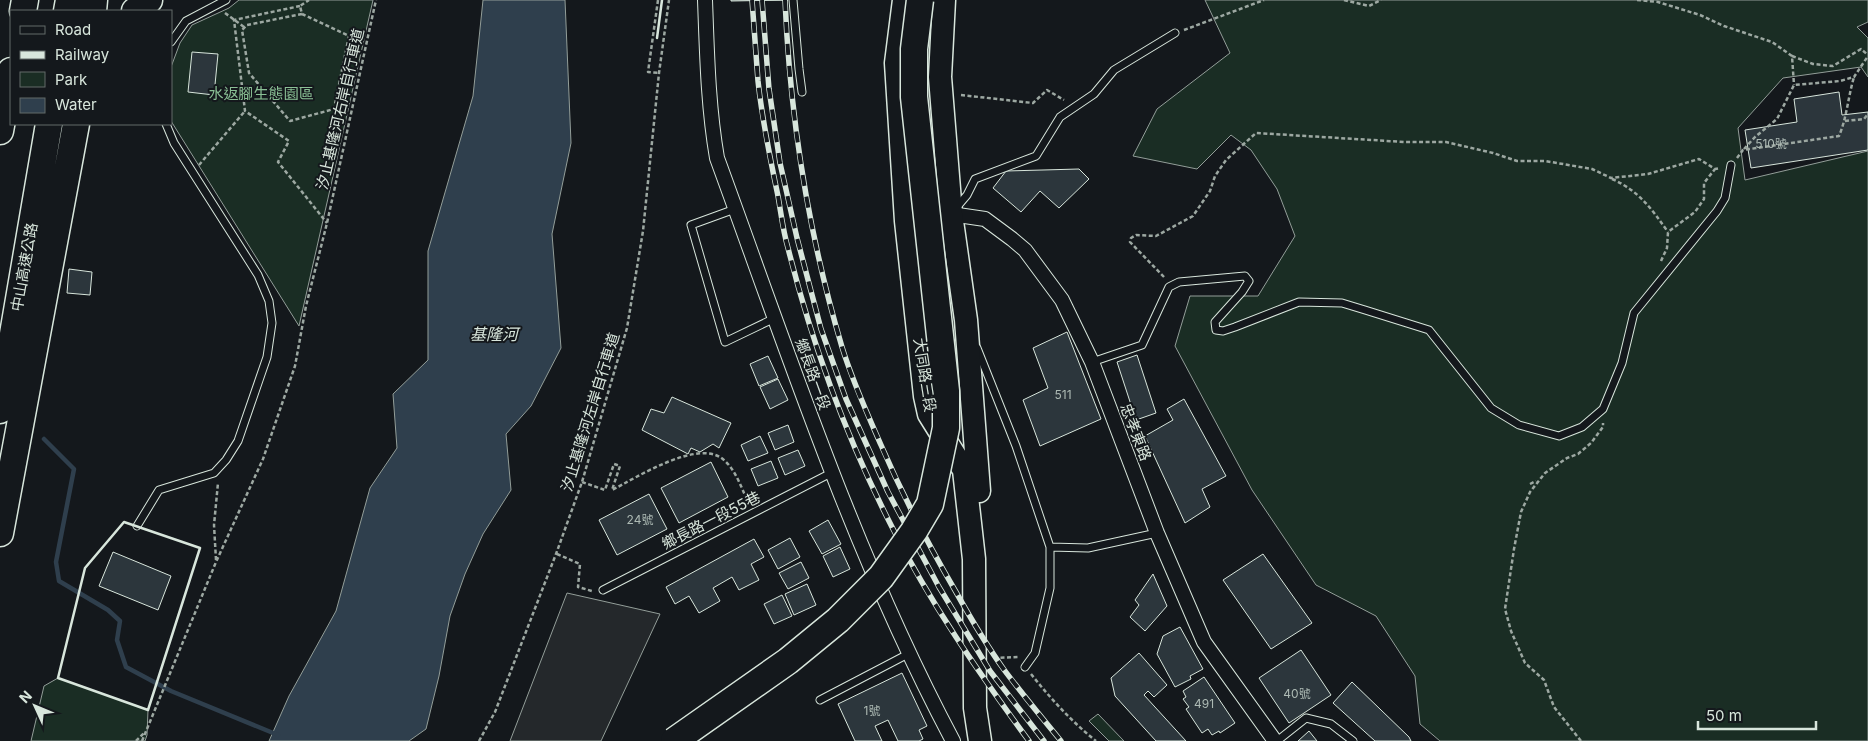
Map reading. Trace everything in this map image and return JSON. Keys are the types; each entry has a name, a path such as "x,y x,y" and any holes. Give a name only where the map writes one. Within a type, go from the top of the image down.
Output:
{"highway":[{"path":"136,10 149,0"},
{"path":"674,741 788,661 838,620 881,577 914,531 930,504 946,428 946,391 914,96 914,49 920,0"},
{"path":"691,741 818,650 861,614 889,585 940,506 953,454 956,390 924,94 924,49 928,0"},
{"path":"0,131 10,76"},
{"name":"中山高速公路","path":"0,410 49,125"},
{"path":"0,533 76,125"}],"main road":[{"name":"大同路三段","path":"904,0 896,63 906,221 925,396 929,414 964,470 974,559 975,708 980,741"},
{"path":"944,0 940,69 951,214 966,320 985,558 986,703 993,741"}],"street":[{"name":"鄉長路一段","path":"705,0 708,87 712,133 717,158 831,473 910,653 953,741"},
{"name":"忠孝東路","path":"906,221 951,214 985,219 1025,250 1062,300 1092,362 1157,533 1204,642 1276,741"}],"lane":[{"path":"172,41 186,21 226,0"},
{"path":"793,0 802,92"},
{"path":"951,214 967,195 975,178 1036,156 1060,117 1094,94 1114,70 1176,33"},
{"path":"137,526 160,490 214,472 226,460 238,440 267,357 272,323 269,301 258,275 174,142 166,125"},
{"path":"1092,362 1142,345 1169,288 1179,282 1245,276 1249,281 1215,322 1216,330 1223,331 1300,302 1342,303 1428,330 1491,408 1519,425 1559,436 1582,427 1603,409 1622,363 1634,313 1717,211 1725,198 1731,165"},
{"path":"735,208 691,225 725,342 775,318"},
{"path":"966,320 1016,446 1050,547 1050,588 1035,653 1025,667"},
{"name":"鄉長路一段55巷","path":"603,590 831,473"},
{"path":"1050,547 1088,548 1157,533"},
{"path":"820,700 910,653"},
{"path":"1276,741 1306,718 1332,724 1353,741"}],"path":[{"path":"234,20 300,6 309,0"},
{"name":"汐止基隆河右岸自行車道","path":"145,731 216,562 263,459 295,366 306,306 327,223 376,0"},
{"path":"658,0 648,72 659,73"},
{"name":"汐止基隆河左岸自行車道","path":"479,741 494,712 582,482 627,328 643,231 659,73 669,0"},
{"path":"1176,33 1264,0"},
{"path":"1344,0 1369,6 1381,0"},
{"path":"1636,0 1658,2 1700,15 1724,26 1772,42 1792,56 1813,64 1833,66 1861,49 1868,55 1854,77 1848,97 1845,121 1839,136 1743,150"},
{"path":"215,6 244,27 302,14 349,36 334,109 290,121 249,73 242,30 244,27"},
{"path":"300,6 302,14"},
{"path":"193,173 245,111 234,20"},
{"path":"1668,232 1695,212 1704,199 1704,183 1715,169 1731,165 1755,137 1777,120 1794,85 1792,56"},
{"path":"1794,85 1840,82 1854,77"},
{"path":"942,95 971,94 982,98 1033,104 1047,90 1060,97 1071,108"},
{"path":"245,111 289,141 278,162 327,223"},
{"path":"1845,121 1864,119 1868,114"},
{"path":"1169,288 1164,278 1130,242 1131,238 1136,235 1156,236 1193,216 1210,191 1215,176 1226,160 1256,133 1405,142 1446,142 1493,153 1517,161 1546,161 1592,169 1629,186 1649,205 1668,232 1667,248 1660,263"},
{"path":"1611,178 1648,174 1699,159 1715,169"},
{"path":"1581,741 1554,707 1544,680 1525,663 1511,631 1505,609 1521,512 1530,492 1545,473 1567,458 1578,454 1591,443 1603,427 1603,409"},
{"path":"582,482 605,490 614,464 620,466 612,490 673,459 700,453 716,455 724,459 736,477 753,514"},
{"path":"216,562 214,526 218,490 217,469"},
{"path":"1530,484 1537,481"},
{"path":"556,554 580,564 578,587 590,591 603,590"},
{"path":"985,658 1016,658 1035,653"},
{"path":"1025,667 1044,693 1077,726 1096,741"},
{"path":"136,741 145,731"},
{"path":"142,741 145,731"}],"green space":[{"name":"水返腳生態園區","path":"239,0 373,0 299,326 172,123 172,64 180,43 192,25 229,8"},
{"path":"1205,0 1868,0 1868,22 1857,27 1868,38 1868,77 1861,67 1783,78 1738,128 1745,180 1868,151 1868,741 1440,741 1420,724 1415,676 1376,616 1316,585 1252,490 1175,346 1190,296 1258,296 1295,236 1277,189 1251,150 1231,135 1197,169 1133,156 1157,109 1230,53"},
{"path":"58,678 148,710 145,741 31,741 44,686"},
{"path":"1098,714 1124,741 1109,741 1089,721"}],"shaded area":[{"path":"567,593 660,614 601,741 510,741"}],"water":[{"name":"基隆河","path":"483,0 565,0 571,143 552,234 561,348 531,406 506,434 511,490 483,534 465,574 450,616 439,676 426,729 409,741 269,741 289,696 336,611 370,488 397,448 393,394 428,360 428,251 473,96"}],"building":[{"path":"731,0 788,0 731,1"},
{"path":"192,52 218,54 214,95 188,92"},
{"path":"1839,92 1842,115 1868,112 1868,150 1751,168 1745,130 1797,122 1794,99"},
{"path":"1079,169 1089,179 1059,208 1040,191 1021,212 993,188 1006,171"},
{"path":"69,269 92,272 90,295 67,293"},
{"path":"1067,332 1101,419 1040,446 1023,400 1048,388 1033,348"},
{"path":"1137,355 1156,413 1136,420 1117,362"},
{"path":"768,356 778,378 759,386 750,364"},
{"path":"778,379 788,400 770,409 760,387"},
{"path":"672,397 731,423 719,448 713,444 700,452 691,448 688,454 642,430 651,409 664,413"},
{"path":"1184,399 1226,476 1202,489 1210,507 1185,523 1145,436 1173,420 1167,409"},
{"path":"788,425 794,442 775,450 768,433"},
{"path":"760,436 768,453 748,461 741,445"},
{"path":"798,450 805,466 785,475 778,458"},
{"path":"771,461 778,478 758,486 751,469"},
{"path":"711,462 728,497 679,523 661,488"},
{"path":"649,494 667,529 617,555 599,520"},
{"path":"828,520 841,544 822,554 809,531"},
{"path":"790,538 800,557 778,569 768,550"},
{"path":"754,539 764,557 751,564 759,580 739,590 732,577 713,588 720,601 699,613 689,596 675,604 666,587"},
{"path":"840,547 850,569 833,577 823,556"},
{"path":"113,552 171,576 158,610 99,586"},
{"path":"1263,554 1312,623 1271,649 1223,580"},
{"path":"801,562 809,578 788,589 779,573"},
{"path":"1153,574 1167,606 1145,631 1130,617 1139,605 1135,600"},
{"path":"807,584 816,605 794,615 785,594"},
{"path":"782,595 792,616 774,624 764,604"},
{"path":"1180,627 1203,669 1190,676 1191,679 1175,687 1157,654 1163,636"},
{"path":"1301,650 1331,695 1289,723 1259,678"},
{"path":"1139,653 1167,685 1154,697 1148,691 1144,695 1186,741 1156,741 1115,696 1111,678"},
{"path":"902,673 927,726 919,730 923,739 919,741 898,741 888,720 875,726 882,741 855,741 838,704"},
{"path":"1204,677 1235,723 1220,733 1219,731 1212,735 1208,729 1202,733 1186,709 1189,707 1183,699 1186,697 1183,691"},
{"path":"1352,682 1411,741 1375,741 1333,703"},
{"path":"1309,731 1317,741 1298,741"}],"waterway":[{"path":"44,439 74,469 56,562 59,581 108,610 120,621 117,640 126,667 171,691 278,735"}],"railway":[{"path":"752,0 758,81 766,138 785,235 808,320 832,390 860,460 892,527 922,583 956,637 1029,741"},
{"path":"762,0 769,89 780,163 821,329 846,399 888,492 939,587 990,671 1044,741"},
{"path":"785,0 787,44 796,132 810,218 830,304 850,372 870,421 907,501 962,602 1005,671 1061,741"}],"wall":[{"path":"657,38 662,0"},
{"path":"124,522 200,548 148,710 58,678 85,568 124,522"}]}
